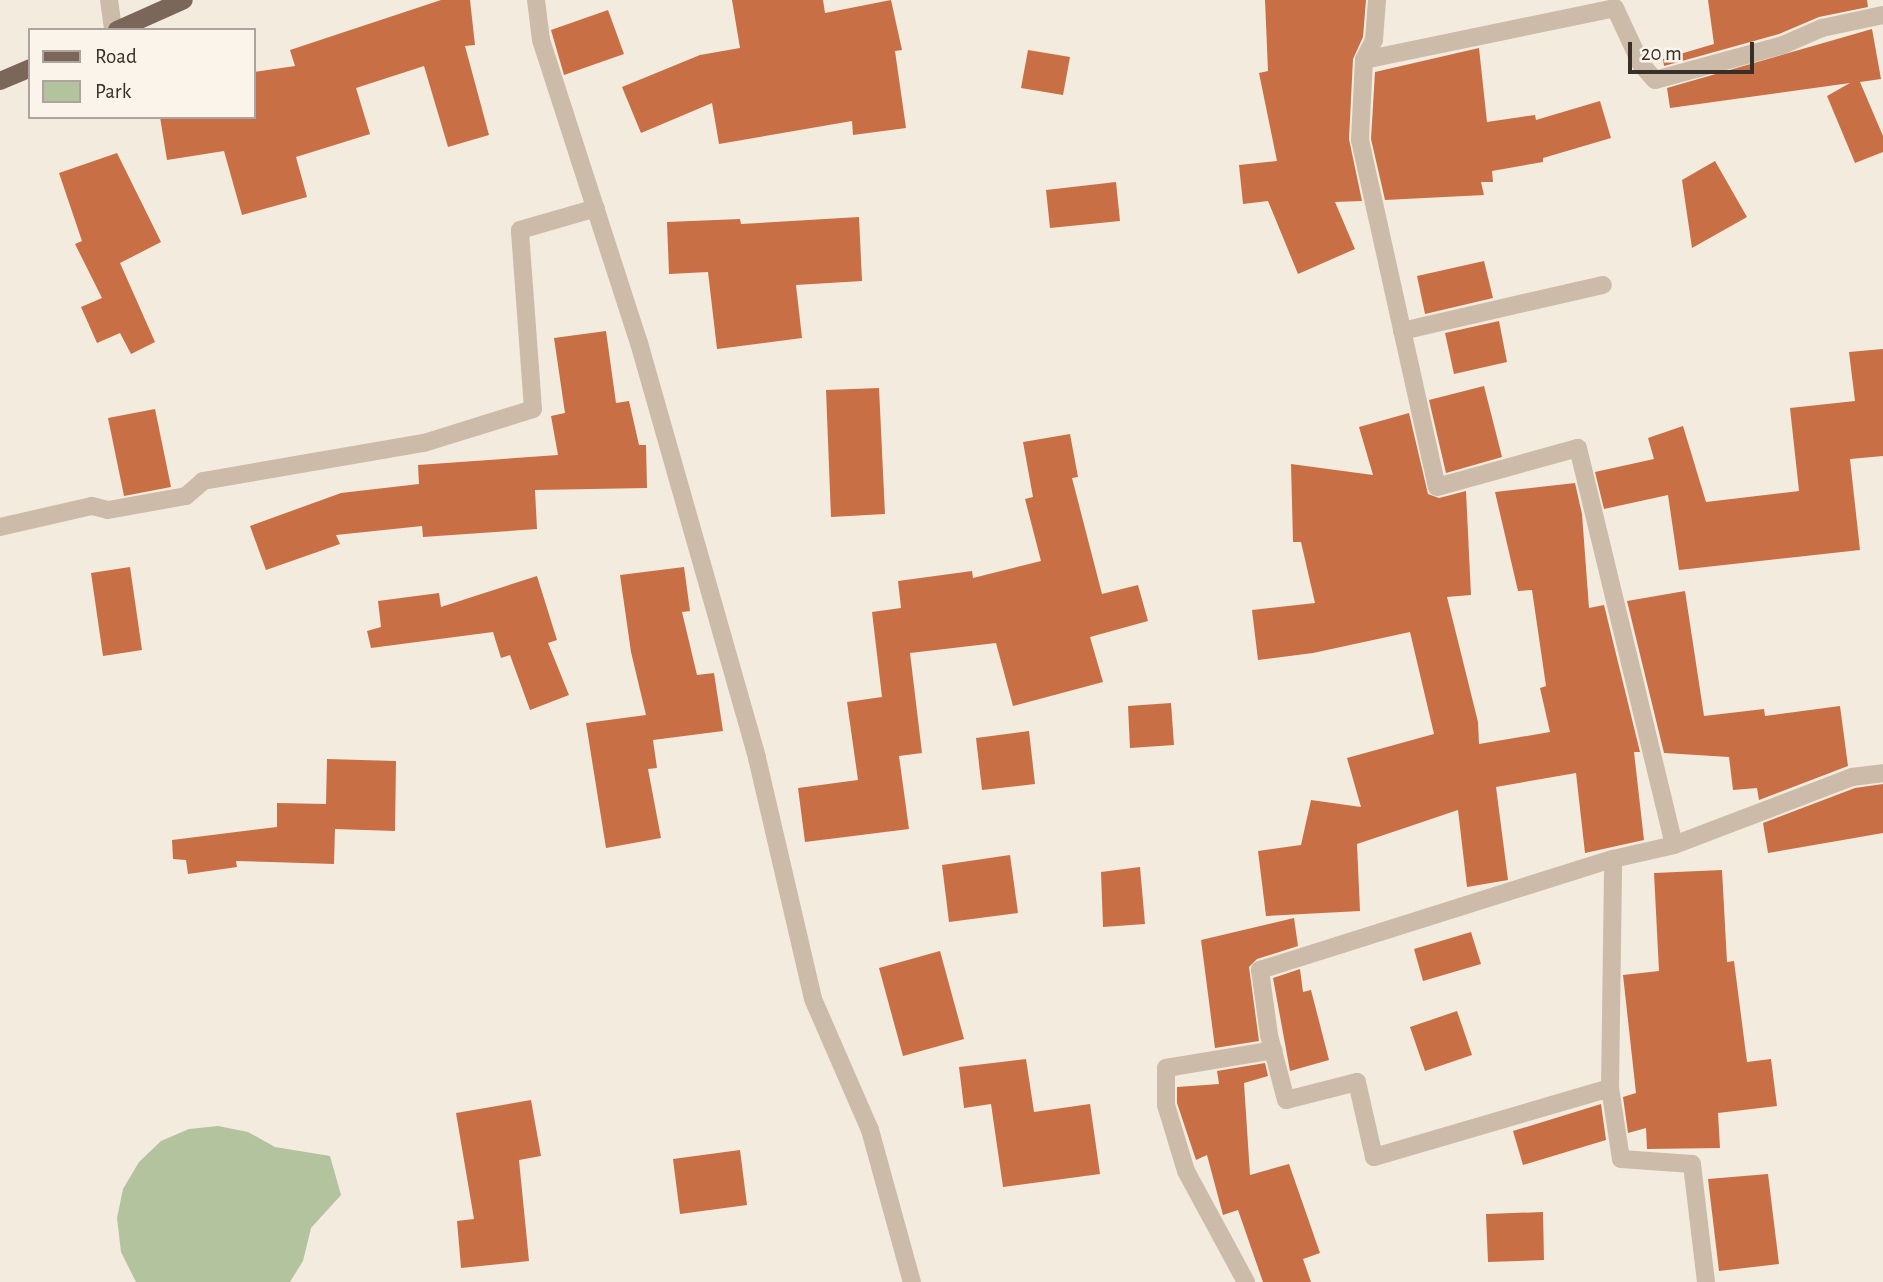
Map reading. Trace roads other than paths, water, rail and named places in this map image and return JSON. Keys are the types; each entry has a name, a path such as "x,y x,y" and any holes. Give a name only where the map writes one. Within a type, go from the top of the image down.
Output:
{"main road":[{"path":"120,28 184,0"},
{"path":"0,81 28,69"}],"street":[{"path":"109,0 115,28"},
{"path":"536,0 541,40 596,208 757,758 813,999 870,1130 912,1282"},
{"path":"1377,0 1374,40 1364,60 1360,140 1437,487 1577,448 1674,845"},
{"path":"1364,60 1616,4 1641,64 1655,80 1783,45 1822,28 1883,15"},
{"path":"0,527 92,506 108,510 186,496 203,481 424,443 533,409 520,230 596,208"},
{"path":"1402,331 1603,285"},
{"path":"1610,1088 1374,1157 1357,1082 1286,1100 1273,1050 1260,970 1614,859 1674,845 1831,784 1883,773"},
{"path":"1614,859 1610,1088 1621,1158 1692,1164 1706,1282"},
{"path":"1246,1282 1186,1171 1166,1105 1166,1068 1273,1050"}]}
